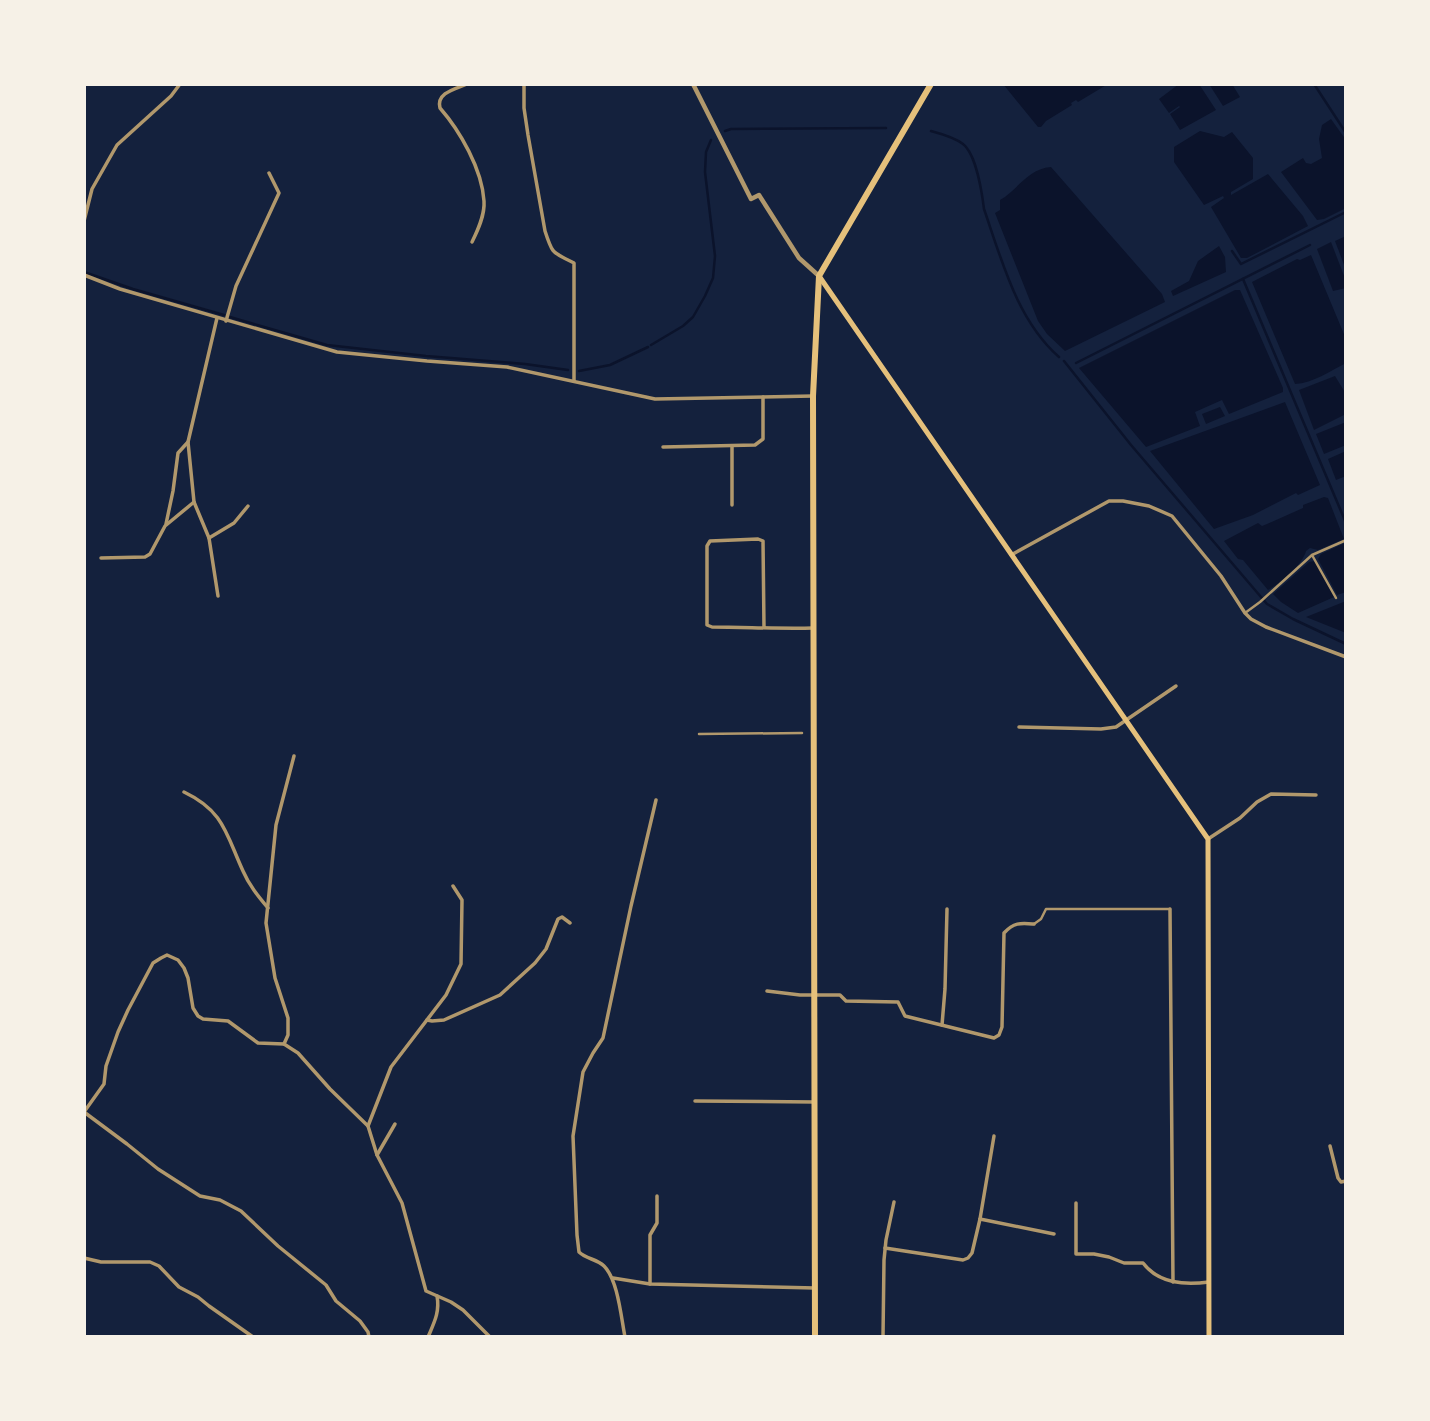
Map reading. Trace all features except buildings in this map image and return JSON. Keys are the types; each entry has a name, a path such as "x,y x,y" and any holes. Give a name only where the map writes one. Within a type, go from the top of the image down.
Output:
{"main road":[{"path":"815,1337 813,396 819,276 931,84"},
{"path":"819,276 1208,839 1209,1337"}],"street":[{"path":"84,221 92,190 117,145 171,96 180,84"},
{"path":"467,84 448,92 440,98 439,103 470,155 481,186 483,213 472,242"},
{"path":"524,84 528,135 545,231 556,255 574,263 574,381"},
{"path":"693,84 751,199 759,195 799,258 819,276"},
{"path":"226,321 236,286 279,193 269,173"},
{"path":"84,275 120,289 337,352 507,367 655,399 813,396"},
{"path":"217,318 188,442 194,502 209,538 218,596"},
{"path":"663,447 755,445 763,439 763,397"},
{"path":"101,558 145,557 150,554 165,526 173,491 177,453 188,442"},
{"path":"732,447 732,505"},
{"path":"1012,555 1109,501 1149,506 1172,516 1222,576 1245,614 1266,627 1346,657"},
{"path":"165,526 194,502"},
{"path":"209,538 234,523 248,506"},
{"path":"764,628 763,541 710,541 707,545 708,625 712,627 764,628 814,628"},
{"path":"1245,614 1312,555 1344,541"},
{"path":"1312,555 1336,598"},
{"path":"1019,727 1116,727 1176,686"},
{"path":"699,734 802,733"},
{"path":"284,1044 288,1035 288,1018 275,978 266,923 276,825 294,756"},
{"path":"184,792 204,803 220,821 253,890 268,908"},
{"path":"1208,839 1270,794 1316,795"},
{"path":"625,1337 612,1278 603,1265 579,1252 576,1236 573,1136 583,1072 603,1038 656,800"},
{"path":"368,1126 391,1068 446,995 461,964 462,900 453,886"},
{"path":"942,1025 947,909"},
{"path":"768,991 800,995 840,995 846,1001 898,1002 905,1016 994,1038 999,1035 1002,1027 1004,933 1010,926 1017,923 1034,924 1041,919 1045,909 1170,909 1172,1283"},
{"path":"427,1020 444,1020 500,995 535,963 546,949 558,919 562,917 569,923"},
{"path":"369,1337 369,1332 360,1321 336,1301 326,1285 278,1246 242,1211 220,1200 200,1196 158,1169 84,1112 104,1084 106,1066 128,1010 153,963 161,958 167,955 178,960 184,968 193,1008 198,1016 203,1019 228,1021 258,1044 284,1044 298,1053 368,1126 377,1155 402,1203 426,1291 463,1310 490,1337"},
{"path":"695,1101 815,1102"},
{"path":"377,1155 394,1124"},
{"path":"885,1248 963,1260 968,1258 972,1253 980,1219 994,1136"},
{"path":"1330,1146 1338,1178 1341,1182 1346,1181"},
{"path":"650,1284 650,1236 657,1223 657,1196"},
{"path":"883,1337 885,1248 894,1202"},
{"path":"1076,1203 1076,1254 1094,1254 1124,1263 1143,1264 1148,1270 1172,1283 1209,1282"},
{"path":"980,1219 1054,1234"},
{"path":"84,1258 101,1262 150,1262 159,1266 179,1287 198,1297 253,1337"},
{"path":"612,1278 650,1284 815,1288"},
{"path":"428,1337 438,1314 437,1296"}],"water":[{"path":"1003,84 1108,84 1078,102 1076,100 1071,103 1072,105 1038,127"},
{"path":"1179,84 1199,84 1216,110 1180,130 1170,114 1180,107 1169,113 1159,99"},
{"path":"1209,84 1232,84 1240,97 1223,106"},
{"path":"1331,119 1346,140 1346,208 1317,220 1281,172 1303,158 1306,163 1311,164 1322,158 1319,139 1322,125"},
{"path":"1200,131 1224,137 1232,132 1253,158 1253,179 1231,192 1231,195 1268,174 1303,216 1308,226 1247,258 1241,258 1211,207 1224,198 1223,196 1204,205 1174,162 1174,147"},
{"path":"1051,167 1162,294 1165,302 1065,351 1038,321 995,213 1000,210 1000,200 1029,176"},
{"path":"1346,236 1346,270 1335,241"},
{"path":"1331,242 1346,281 1346,288 1333,291 1317,249"},
{"path":"1219,246 1225,257 1226,272 1173,296 1171,291 1189,281 1198,261"},
{"path":"1311,255 1346,339 1346,363 1315,379 1295,384 1252,282 1297,259"},
{"path":"1235,290 1240,290 1283,392 1229,414 1222,400 1195,412 1200,426 1146,447 1079,368"},
{"path":"1335,376 1346,394 1346,414 1314,430 1299,390"},
{"path":"1285,402 1320,485 1214,529 1150,451"},
{"path":"1220,407 1225,416 1206,424 1202,414"},
{"path":"1346,422 1346,445 1324,454 1316,434"},
{"path":"1346,451 1346,476 1336,480 1328,459"},
{"path":"1324,497 1328,498 1344,539 1318,550 1310,548 1291,573 1268,590 1224,541 1258,523 1262,526"},
{"path":"1345,543 1346,592 1337,595 1318,559 1321,554"},
{"path":"1315,561 1334,597 1298,613 1273,594 1309,562"},
{"path":"1346,601 1346,633 1306,617"}],"waterway":[{"path":"1314,84 1346,133"},
{"path":"725,131 886,128"},
{"path":"931,131 956,139 968,149 978,174 984,209 1012,289 1032,326 1059,357"},
{"path":"651,345 693,317 713,278 715,256 705,172 706,152 711,140"},
{"path":"1232,251 1241,264 1346,212"},
{"path":"1076,363 1310,245"},
{"path":"84,272 224,315"},
{"path":"1243,279 1346,523"},
{"path":"230,317 327,345 568,370"},
{"path":"579,371 610,365 648,347"},
{"path":"1064,361 1131,445 1267,604 1346,644"}]}
